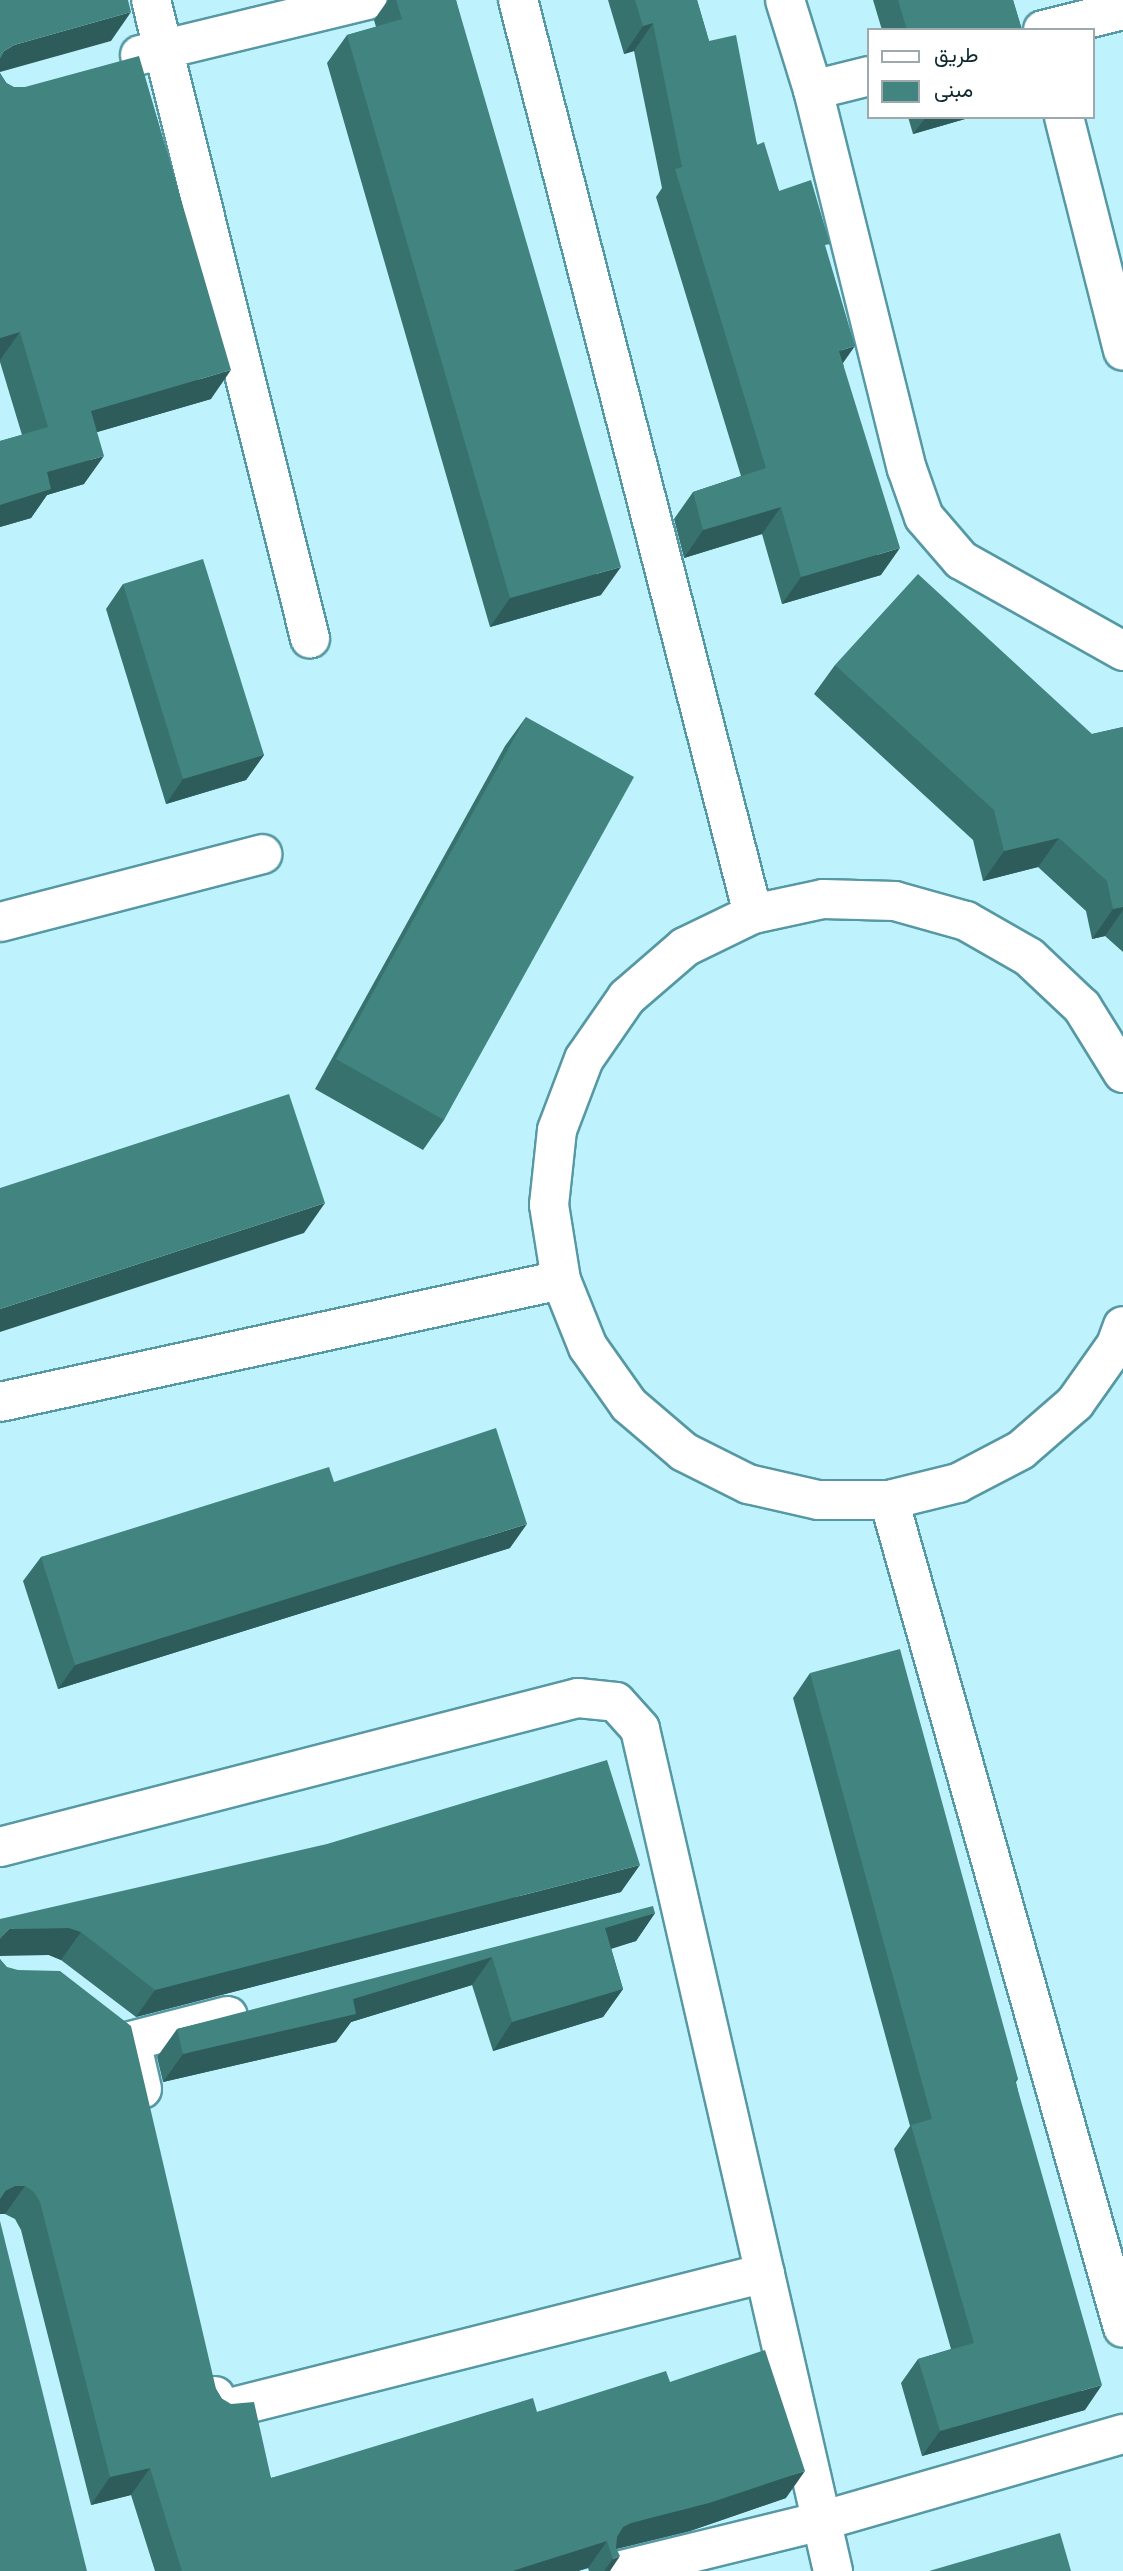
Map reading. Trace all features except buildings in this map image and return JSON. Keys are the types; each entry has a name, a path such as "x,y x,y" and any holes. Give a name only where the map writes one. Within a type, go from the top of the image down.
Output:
{"street":[{"path":"151,0 310,638"},
{"path":"101,66 164,48 367,0"},
{"path":"519,0 753,914"},
{"path":"785,0 813,90 907,469 924,517 961,560 1123,651"},
{"path":"1032,0 1041,28"},
{"path":"1050,28 1123,10"},
{"path":"813,90 867,76"},
{"path":"1065,119 1123,351"},
{"path":"0,922 262,854"},
{"path":"1123,1073 1082,1007 1029,957 966,921 883,901 823,899 753,914 685,947 627,997 584,1059 557,1130 549,1205 561,1280 588,1347 629,1405 684,1451 748,1484 818,1500 889,1500 958,1483 1021,1450 1075,1403 1116,1345 1123,1326"},
{"path":"0,1402 561,1280"},
{"path":"889,1500 1123,2328"},
{"path":"0,1847 578,1698 616,1702 640,1729 833,2571"},
{"path":"639,1911 679,1900"},
{"path":"131,2041 264,2007"},
{"path":"100,2017 131,2041 149,2120"},
{"path":"206,2358 218,2411 765,2273"},
{"path":"618,2571 821,2521 1123,2434"}]}
